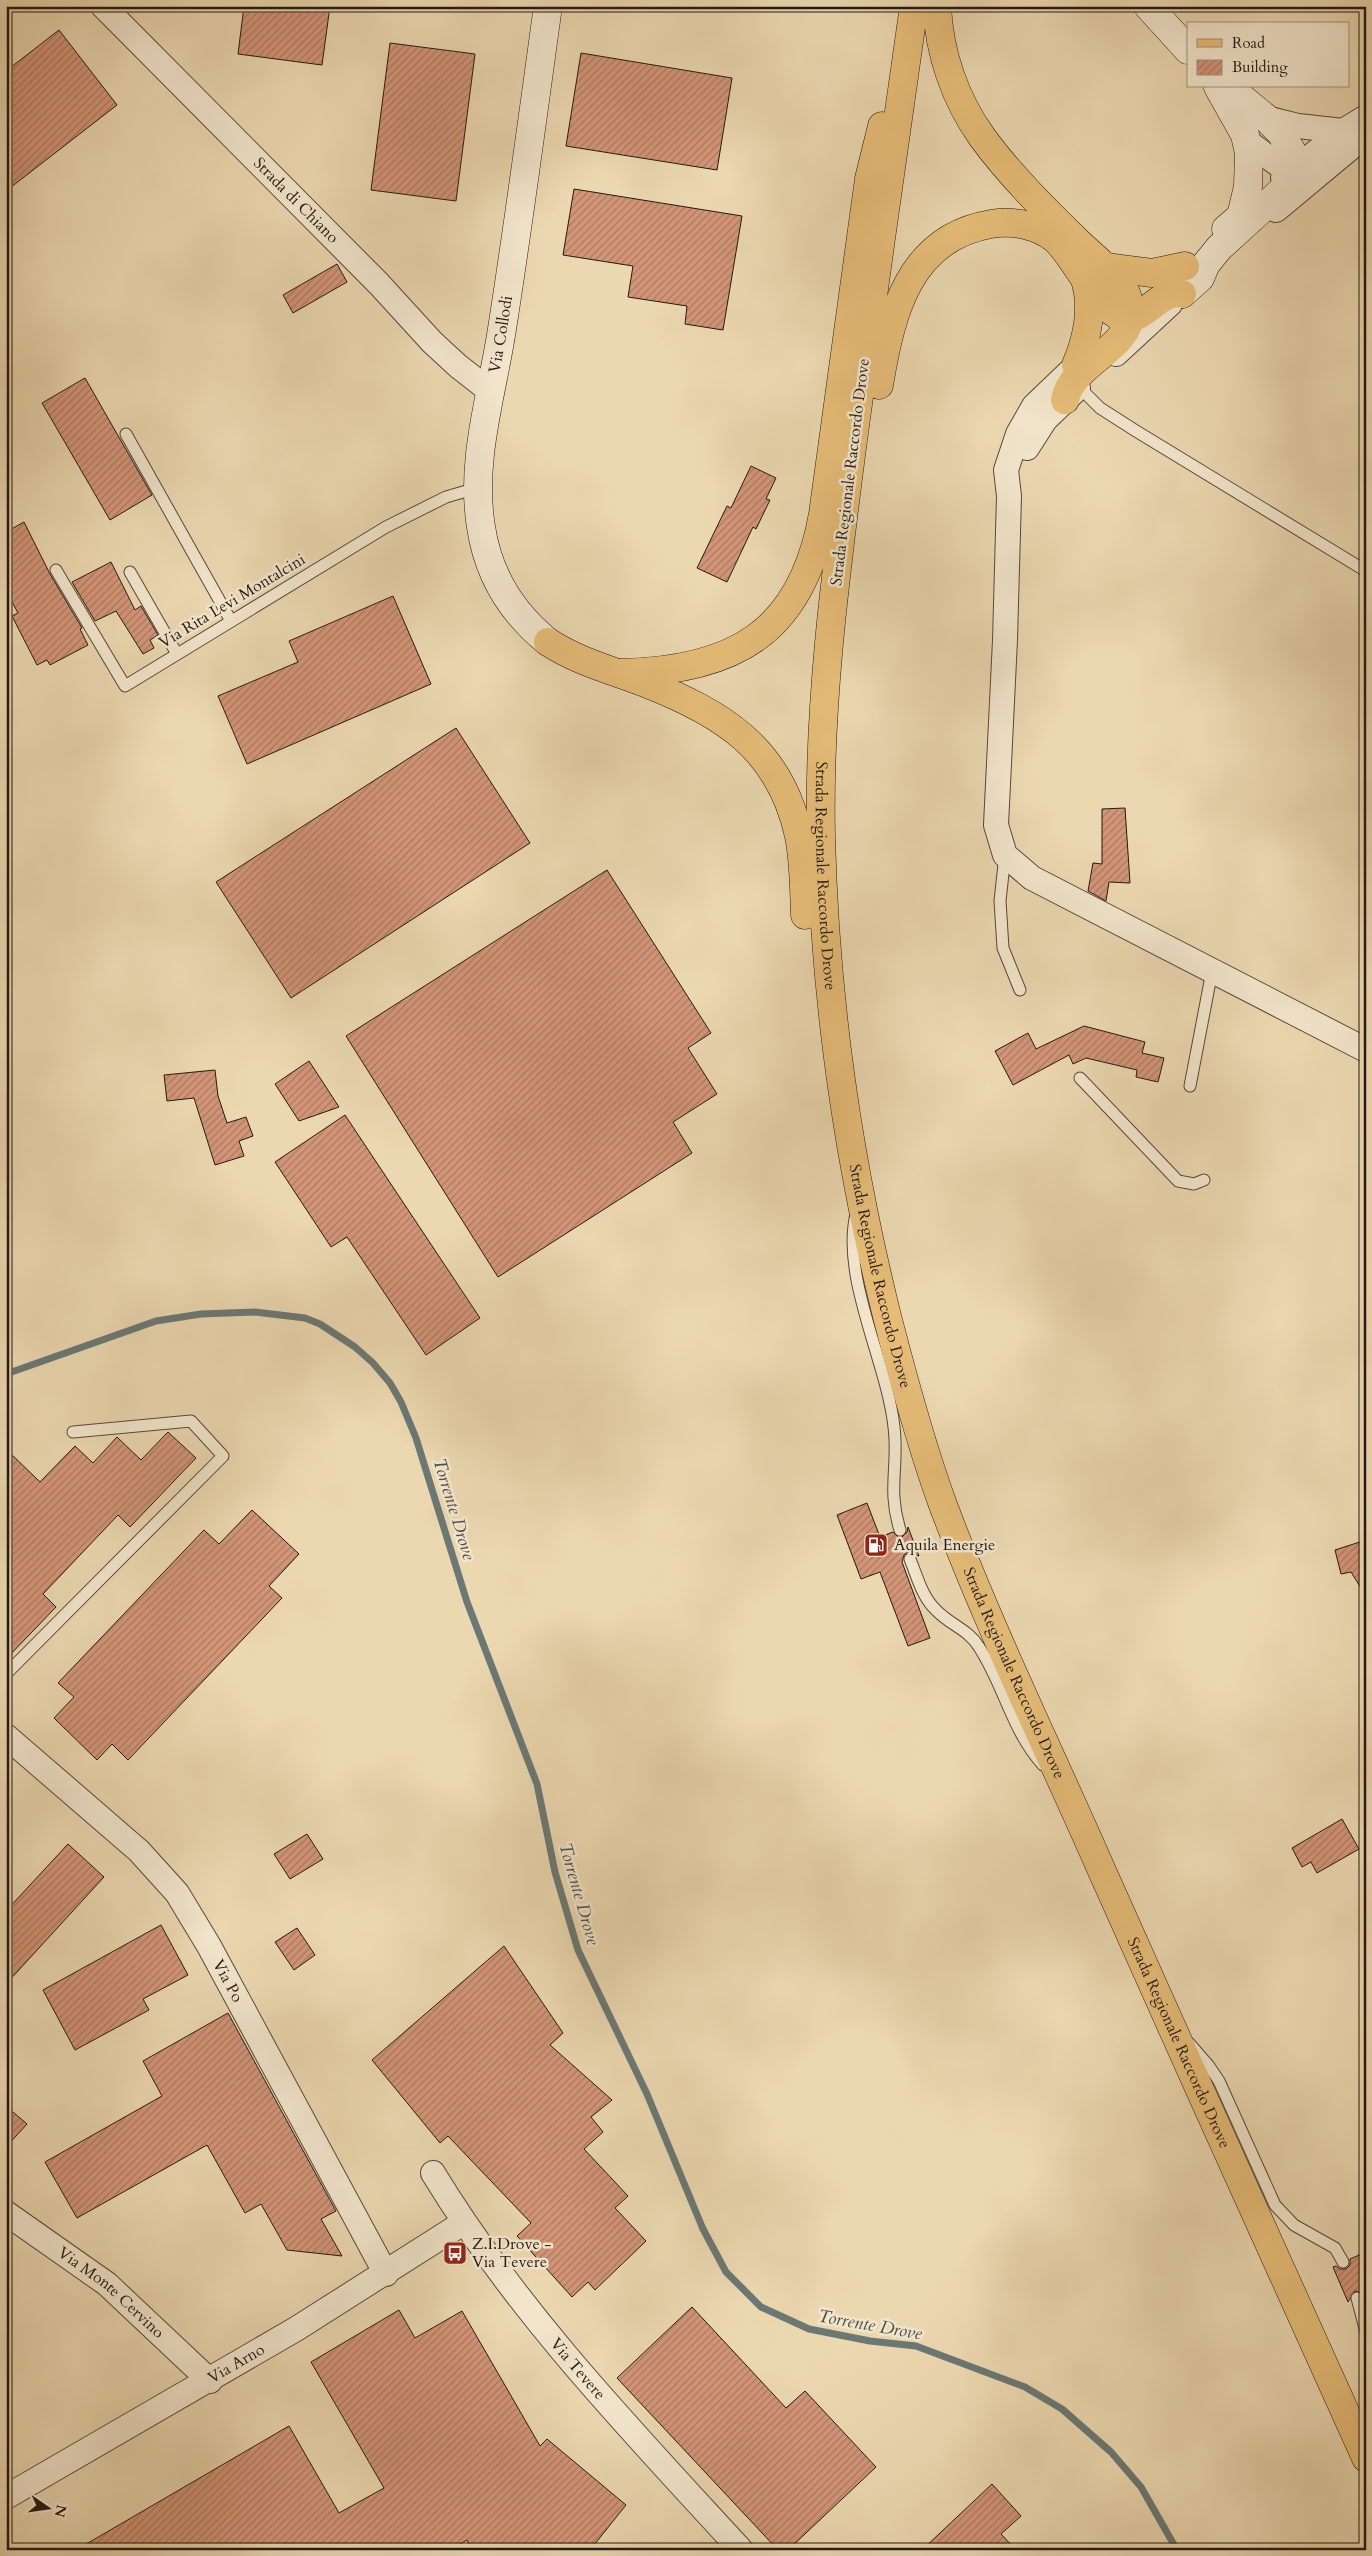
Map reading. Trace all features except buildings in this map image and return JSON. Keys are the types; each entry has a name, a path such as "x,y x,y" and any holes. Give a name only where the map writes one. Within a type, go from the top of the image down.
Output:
{"main road":[{"name":"Strada Regionale Raccordo Drove","path":"914,6 836,570 823,734 821,812 825,927 834,1037 842,1101 860,1198 902,1373 942,1503 993,1625 1172,2030 1366,2458"},
{"path":"937,6 942,52 957,91 974,125 999,157 1056,220 1096,275 1085,338 1074,384 1070,385 1121,336 1130,317 1166,296 1189,279"},
{"path":"619,673 674,670 705,664 732,652 756,637 781,613 803,581 814,555 823,514 872,165 880,132 903,78"},
{"path":"823,734 836,695 844,652 869,453 885,348 894,312 910,280 927,256 954,235 975,227 1005,222 1032,227 1048,234 1096,275 1124,289 1130,317"},
{"path":"1096,275 1152,273 1189,279"},
{"path":"548,642 578,660 619,673 696,704 726,722 756,750 782,789 794,819 801,850 816,1034 822,1056 842,1101"}],"street":[{"name":"Strada di Chiano","path":"103,6 380,284 432,342 458,366 490,391"},
{"name":"Via Collodi","path":"548,6 508,292 480,452 477,488 482,536 498,583 518,614 548,642"},
{"path":"1148,6 1187,49"},
{"path":"1218,88 1248,142 1249,174 1241,216"},
{"path":"1228,88 1266,118 1281,133 1295,160 1294,169 1286,187 1219,248 1206,264 1074,384 1039,400 1018,434 1006,470 1009,496 1005,640 996,825 1005,855 1032,878 1366,1050"},
{"path":"1189,279 1241,216 1294,169 1343,131 1366,117"},
{"path":"1266,118 1298,126 1343,131"},
{"path":"1189,279 1366,135"},
{"path":"1248,142 1279,166 1294,169 1315,165 1339,156"},
{"path":"1009,496 1030,442 1045,420 1130,317"},
{"name":"Via Po","path":"6,1736 139,1851 177,1893 209,1946 386,2274"},
{"name":"Via Tevere","path":"433,2173 463,2223 568,2359 740,2550"},
{"name":"Via Monte Cervino","path":"6,2213 108,2284 210,2381"},
{"name":"Via Arno","path":"6,2497 210,2381 386,2274 463,2223"}],"lane":[{"path":"1074,384 1100,408 1129,427 1366,571"},
{"path":"126,434 231,621"},
{"name":"Via Rita Levi Montalcini","path":"56,570 125,686 393,524 446,497 477,488"},
{"path":"130,572 177,654"},
{"path":"1005,855 1000,901 1002,948 1020,990"},
{"path":"1190,1086 1212,971"},
{"path":"1080,1078 1178,1181 1194,1184 1204,1180"},
{"path":"860,1198 853,1228 853,1254 894,1426 892,1492 900,1530"},
{"path":"6,1674 223,1456 191,1421 73,1432"},
{"path":"910,1559 930,1604 943,1616 969,1634 975,1641 1024,1738 1042,1764 1062,1780"},
{"path":"1172,2030 1198,2053 1219,2081 1275,2205 1294,2225 1335,2248 1343,2262"},
{"path":"1357,2298 1366,2332"}],"waterway":[{"name":"Torrente Drove","path":"6,1374 156,1321 201,1314 255,1312 305,1318 320,1324 355,1347 373,1363 390,1383 401,1402 416,1438 467,1602 537,1784 555,1872 578,1950 647,2094 703,2229 726,2272 761,2307 809,2329 870,2341 916,2346 1025,2387 1062,2409 1111,2452 1141,2487 1177,2550"}],"place":[{"name":"Aquila Energie","path":"876,1545"},
{"name":"Z.I.Drove - Via Tevere","path":"455,2253"}]}
